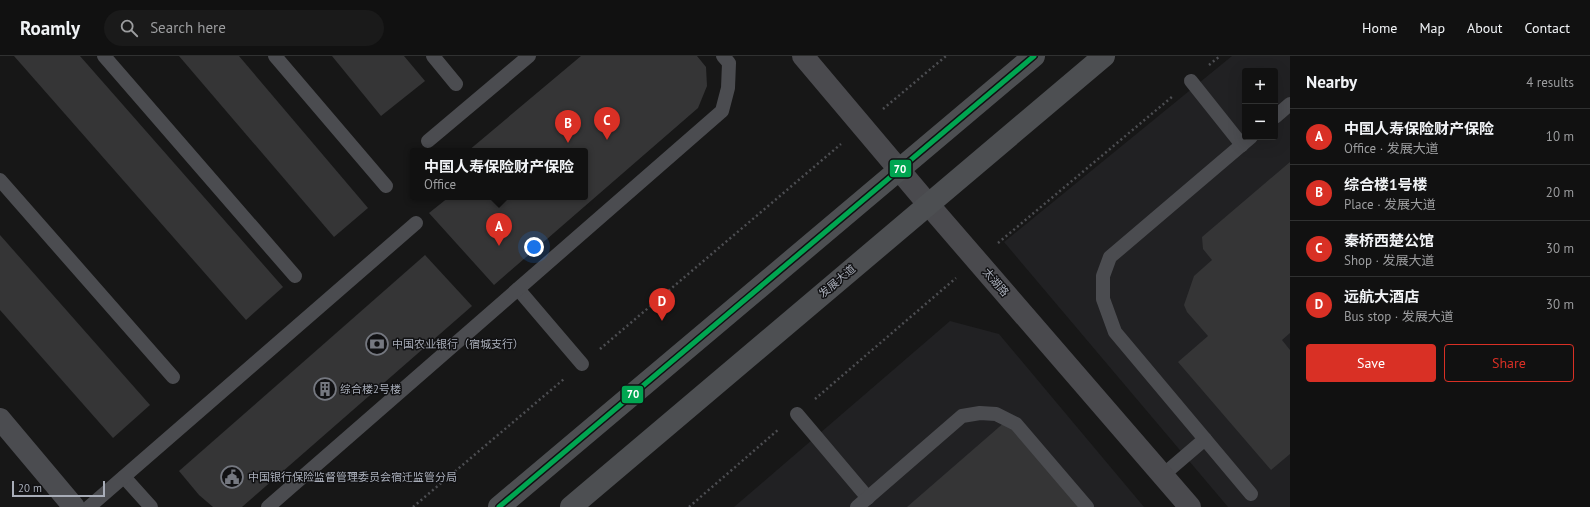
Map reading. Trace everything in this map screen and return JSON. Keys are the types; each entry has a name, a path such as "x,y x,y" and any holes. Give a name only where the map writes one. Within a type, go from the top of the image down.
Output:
{"main road":[{"path":"499,507 899,168 1034,56"},
{"name":"发展大道","path":"571,507 1104,56"}],"street":[{"name":"太湖路","path":"803,56 928,204 1190,507"},
{"path":"0,419 74,507"}],"lane":[{"path":"104,56 295,276"},
{"path":"275,56 386,186"},
{"path":"433,56 456,84"},
{"path":"428,141 529,56"},
{"path":"268,507 722,111 728,88 729,64 723,56"},
{"path":"1191,81 1247,141 1110,257 1103,276 1103,299 1115,332 1251,494"},
{"path":"1278,114 1290,104"},
{"path":"0,180 173,378"},
{"path":"89,507 416,223"},
{"path":"518,289 582,364"},
{"path":"797,414 862,502 962,416 980,413 996,414 1016,424 1087,507"},
{"path":"1163,475 1205,439"},
{"path":"124,477 151,507"}],"path":[{"path":"413,507 946,56"},
{"path":"689,507 977,260 1220,56"}],"shaded area":[{"path":"1232,56 1290,56 1290,507 1228,507 1004,242"},
{"path":"950,321 999,334 1144,507 734,507"}],"building":[{"path":"14,56 80,56 283,287 246,320"},
{"path":"179,56 239,56 368,208 334,237"},
{"path":"332,56 404,56 425,81 381,116"},
{"path":"581,56 697,56 706,67 707,86 698,108 494,285 429,213 445,200 588,200 588,148 472,148"},
{"path":"1290,162 1290,333 1282,340 1290,350 1290,454 1271,470 1178,362 1208,336 1187,312 1184,305 1194,276 1212,260 1203,249 1202,237"},
{"path":"0,235 150,405 113,438 0,310"},
{"name":"综合楼2号楼","path":"425,255 472,306 242,507 213,507 199,495 179,471"},
{"path":"1006,421 1081,507 907,507"}],"transit line":[{"name":"70","path":"499,507 1034,56"}],"place":[{"name":"秦桥西楚公馆","path":"607,140"},
{"name":"综合楼1号楼","path":"568,143"},
{"name":"中国人寿保险财产保险","path":"499,246"},
{"name":"远航大酒店","path":"662,321"},
{"name":"中国农业银行（宿城支行）","path":"377,344"},
{"name":"综合楼2号楼","path":"325,389"},
{"name":"中国银行保险监督管理委员会宿迁监管分局","path":"232,477"}]}
